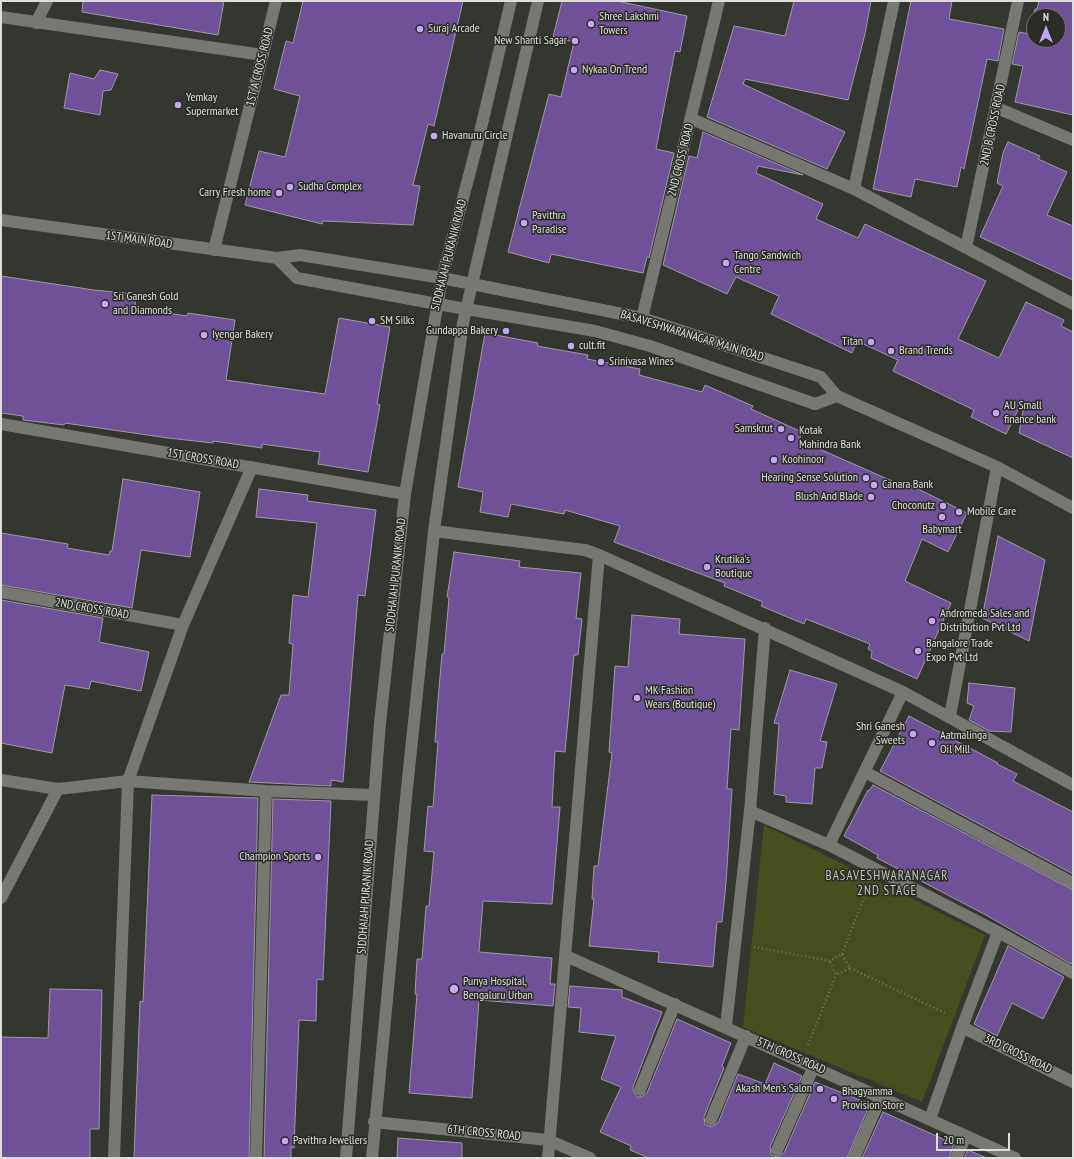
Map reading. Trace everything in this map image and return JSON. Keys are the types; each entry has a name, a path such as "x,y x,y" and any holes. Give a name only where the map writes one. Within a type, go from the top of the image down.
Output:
{"street":[{"path":"36,23 47,1"},
{"name":"1ST A CROSS ROAD","path":"214,250 276,1"},
{"name":"SIDDHAIAH PURANIK ROAD","path":"346,1158 380,723 405,494 442,278 477,145 511,1"},
{"path":"372,1158 374,1122 434,531 462,323 538,1"},
{"name":"2ND CROSS ROAD","path":"642,318 692,119 719,1"},
{"path":"854,189 894,1"},
{"name":"2ND B CROSS ROAD","path":"966,248 997,108 1018,1"},
{"path":"1,17 263,55"},
{"path":"997,108 1073,140"},
{"path":"692,119 854,189 1073,304"},
{"name":"1ST MAIN ROAD","path":"1,220 277,258 300,255 442,278"},
{"path":"277,258 296,278 437,304"},
{"name":"BASAVESHWARANAGAR MAIN ROAD","path":"442,278 642,318 821,377 837,396 997,467 1073,508"},
{"name":"BASAVESHWARANAGAR MAIN ROAD","path":"437,304 595,331 650,346 815,404 837,396"},
{"name":"1ST CROSS ROAD","path":"1,424 405,494"},
{"path":"114,1158 128,781 183,625 252,467"},
{"path":"950,716 997,467"},
{"path":"434,531 585,550 599,555 765,628 903,692 950,716 1073,785"},
{"path":"548,1158 548,1140 566,956 599,555"},
{"name":"2ND CROSS ROAD","path":"1,592 183,625"},
{"path":"726,1026 750,812 765,628"},
{"path":"829,845 866,772 903,692"},
{"path":"866,772 1073,882"},
{"path":"1,780 58,789 128,781 266,791 374,795"},
{"path":"1,898 58,789"},
{"path":"256,1158 266,791"},
{"path":"750,812 829,845 998,932 1073,973"},
{"path":"930,1119 998,932"},
{"name":"5TH CROSS ROAD","path":"566,956 726,1026 1015,1158"},
{"path":"640,1090 675,1004"},
{"name":"3RD CROSS ROAD","path":"963,1025 1073,1082"},
{"path":"711,1120 746,1036"},
{"path":"777,1150 814,1066"},
{"path":"854,1158 881,1097"},
{"name":"6TH CROSS ROAD","path":"374,1122 548,1140 590,1158"},
{"path":"956,1158 966,1136"}],"path":[{"path":"736,944 830,961 842,954 875,870"},
{"path":"842,954 850,968 963,1025"},
{"path":"830,961 836,975"},
{"path":"802,1061 836,975 850,968"}],"green space":[{"path":"764,825 985,935 922,1102 743,1027"}],"building":[{"path":"83,1 224,1 218,35 82,12"},
{"path":"303,1 463,1 434,126 428,124 413,185 420,186 413,225 323,221 322,224 245,205 259,151 285,157 300,96 274,89 286,41 293,43"},
{"path":"562,1 617,1 687,16 680,52 675,51 656,149 674,153 649,258 647,257 643,273 551,254 549,263 508,252 549,94 561,97 574,42 553,37"},
{"path":"794,1 871,1 865,34 848,100 745,79 743,84 845,132 827,169 707,117 734,26 785,36"},
{"path":"911,1 952,1 949,19 1004,29 998,61 987,59 964,169 961,167 957,187 915,179 911,197 873,189"},
{"path":"1039,1 1073,1 1073,115 1015,102 1023,66 1012,64 1019,32 1026,33 1026,48 1066,48 1066,8 1037,8"},
{"path":"100,70 118,74 111,90 103,91 100,115 64,108 70,73 94,79"},
{"path":"703,132 803,175 758,166 756,173 823,204 816,219 858,238 865,224 986,281 958,339 999,358 1026,302 1064,320 1061,326 1073,332 1073,458 1019,433 1024,405 1021,404 1006,434 971,417 974,410 893,371 898,360 857,341 852,353 771,314 779,296 736,277 727,294 663,265 689,156 697,158"},
{"path":"1008,142 1040,156 1038,159 1067,172 1047,215 1073,226 1073,280 980,237 1003,186 997,183 1003,153"},
{"path":"1,276 94,290 136,294 135,308 187,316 188,313 235,320 226,380 325,394 339,318 390,327 377,404 380,405 368,472 318,464 320,452 262,444 262,448 213,441 213,443 168,438 65,423 64,425 23,420 23,416 1,413"},
{"path":"485,333 538,343 537,346 588,355 587,359 640,369 639,375 702,392 705,385 753,406 751,409 802,432 799,440 908,488 910,485 967,513 948,552 922,539 905,581 951,603 917,679 871,658 872,651 868,649 870,644 806,619 804,624 761,606 763,602 724,586 725,583 614,542 620,526 565,510 564,514 511,504 508,517 480,512 483,492 458,487"},
{"path":"123,479 200,492 190,557 141,550 132,608 1,585 1,533 68,544 67,548 109,555 110,551 112,551"},
{"path":"259,489 308,495 307,501 376,510 365,596 358,595 343,782 331,780 331,786 249,782 281,695 289,695 293,644 289,643 293,595 308,597 317,523 256,517"},
{"path":"998,536 1045,560 1029,641 982,618"},
{"path":"454,552 520,561 519,567 581,573 576,618 582,619 578,655 574,655 565,752 555,751 552,807 560,807 552,904 483,901 479,952 552,958 550,984 555,984 553,1006 479,1000 472,1098 409,1093 417,994 415,994 417,959 422,959 426,906 429,906 434,852 424,851 428,806 433,807 438,742 435,742 438,700 449,598 447,597"},
{"path":"1,600 103,618 99,642 149,652 141,691 91,681 89,689 65,685 52,753 1,743"},
{"path":"632,615 680,619 679,634 745,639 739,730 731,729 727,789 732,789 726,883 722,922 717,922 713,967 658,962 659,952 589,946 594,899 592,899 594,866 598,866 612,753 609,752 615,666 628,667"},
{"path":"790,670 837,684 820,741 827,742 822,768 815,768 812,804 786,802 786,796 774,794 779,724 774,723"},
{"path":"969,683 1015,688 1011,732 989,731 969,720 974,706 967,703"},
{"path":"909,716 1017,774 1013,781 1073,812 1073,874 880,771"},
{"path":"873,785 1073,890 1073,961 1071,964 986,915 877,858 878,855 844,836 868,790 869,791"},
{"path":"152,795 258,798 249,1158 134,1158 140,1001 143,1002"},
{"path":"273,799 331,801 323,980 317,979 316,1021 299,1020 294,1148 291,1147 291,1158 264,1158"},
{"path":"1008,946 1064,977 1043,1019 1012,1003 997,1036 974,1024"},
{"path":"570,986 622,990 622,997 662,1012 633,1087 633,1091 637,1097 641,1097 647,1093 677,1019 731,1043 722,1066 724,1068 704,1117 705,1125 712,1127 718,1123 738,1074 765,1084 774,1063 802,1076 770,1147 771,1155 777,1157 784,1153 815,1082 870,1104 847,1158 649,1158 630,1150 631,1146 600,1132 621,1087 601,1079 616,1036 579,1032 581,1008 568,1007"},
{"path":"50,989 102,990 99,1129 90,1129 90,1158 1,1158 1,1037 48,1038"},
{"path":"883,1112 954,1144 949,1158 862,1158"},
{"path":"398,1138 462,1143 462,1158 397,1158"},
{"path":"968,1150 987,1158 964,1158"}],"place":[{"name":"Shree Lakshmi Towers","path":"591,24"},
{"name":"Suraj Arcade","path":"420,29"},
{"name":"New Shanti Sagar","path":"575,41"},
{"name":"Nykaa On Trend","path":"574,70"},
{"name":"Yemkay Supermarket","path":"178,105"},
{"name":"Havanuru Circle","path":"434,136"},
{"name":"Sudha Complex","path":"290,187"},
{"name":"Carry Fresh home","path":"279,193"},
{"name":"Pavithra Paradise","path":"524,223"},
{"name":"Tango Sandwich Centre","path":"726,263"},
{"name":"Sri Ganesh Gold and Diamonds","path":"105,304"},
{"name":"SM Silks","path":"372,321"},
{"name":"Gundappa Bakery","path":"506,331"},
{"name":"Iyengar Bakery","path":"204,335"},
{"name":"Titan","path":"871,342"},
{"name":"cult.fit","path":"571,346"},
{"name":"Brand Trends","path":"891,351"},
{"name":"Srinivasa Wines","path":"601,362"},
{"name":"AU Small finance bank","path":"996,413"},
{"name":"Samskrut","path":"781,429"},
{"name":"Kotak Mahindra Bank","path":"791,438"},
{"name":"Koohinoor","path":"774,460"},
{"name":"Hearing Sense Solution","path":"866,478"},
{"name":"Canara Bank","path":"874,485"},
{"name":"Blush And Blade","path":"871,497"},
{"name":"Choconutz","path":"943,506"},
{"name":"Mobile Care","path":"959,512"},
{"name":"Babymart","path":"942,517"},
{"name":"Krutika's Boutique","path":"707,567"},
{"name":"Andromeda Sales and Distribution Pvt Ltd","path":"932,621"},
{"name":"Bangalore Trade Expo Pvt Ltd","path":"918,651"},
{"name":"MK Fashion Wears (Boutique)","path":"637,698"},
{"name":"Shri Ganesh Sweets","path":"913,734"},
{"name":"Aatmalinga Oil Mill","path":"932,743"},
{"name":"Champion Sports","path":"318,857"},
{"name":"Punya Hospital, Bengaluru Urban","path":"454,989"},
{"name":"Akash Men's Salon","path":"820,1089"},
{"name":"Bhagyamma Provision Store","path":"834,1099"},
{"name":"Pavithra Jewellers","path":"285,1141"}],"district":[{"name":"BASAVESHWARANAGAR 2ND STAGE","path":"887,884"}]}
